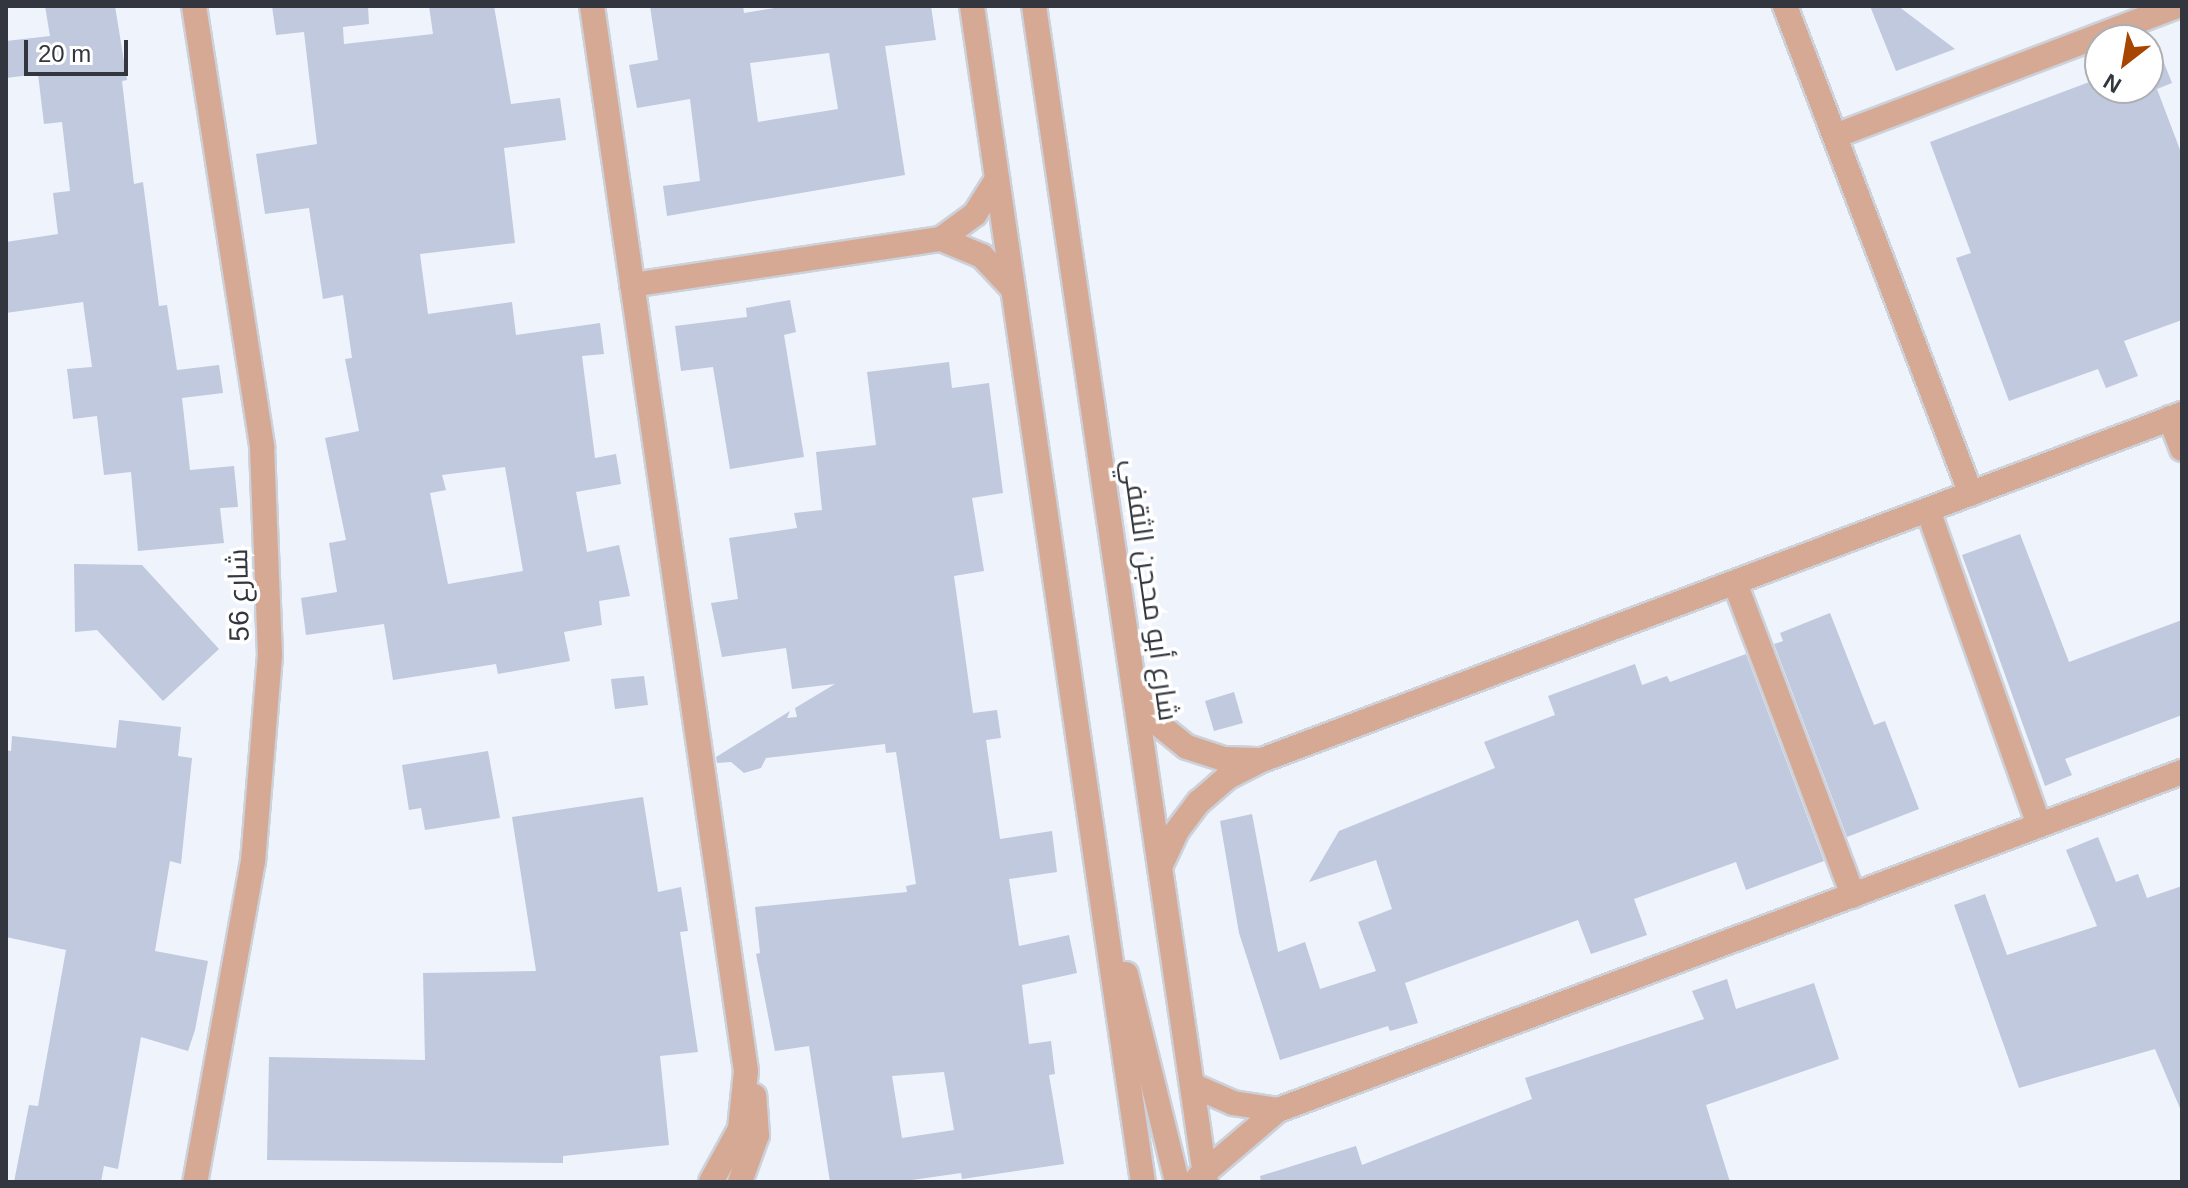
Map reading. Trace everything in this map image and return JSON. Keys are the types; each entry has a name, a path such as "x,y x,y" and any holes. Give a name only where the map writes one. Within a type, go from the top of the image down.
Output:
{"street":[{"name":"شارع 56","path":"194,6 262,447 270,655 253,861 195,1182"},
{"path":"592,6 746,1071 755,1101 757,1135 740,1182"},
{"path":"972,6 1143,1182"},
{"name":"شارع أبو محجن الثقفي","path":"1034,6 1192,1085 1201,1179"},
{"path":"1785,6 1971,494"},
{"path":"1835,136 2177,6"},
{"path":"632,285 941,239 975,214 997,179"},
{"path":"941,239 982,256 1013,289"},
{"path":"1160,867 1176,832 1199,802 1228,777 1262,760 2176,416 2182,449"},
{"path":"1928,510 2039,825"},
{"path":"1735,583 1853,895"},
{"path":"1135,691 1157,723 1187,747 1224,759 1262,760"},
{"path":"1201,1179 1278,1110 2182,772"},
{"path":"1107,928 1130,986 1177,1182"},
{"path":"711,1182 740,1129 746,1071"},
{"path":"1192,1085 1233,1103 1278,1110"}],"building":[{"path":"45,6 115,6 127,80 122,81 134,184 143,182 159,306 167,305 177,370 219,365 223,393 182,398 190,470 234,466 238,507 220,508 224,543 138,551 131,472 104,475 97,416 73,419 67,369 92,367 83,302 6,313 6,242 58,234 53,193 70,191 62,122 44,124 38,74 6,78 6,41 50,36"},
{"path":"272,6 368,6 369,24 343,27 344,44 433,34 429,6 494,6 511,104 560,98 566,140 504,148 515,243 420,254 428,314 512,302 516,335 600,323 604,354 582,356 595,458 616,454 621,484 576,492 587,552 619,545 630,596 599,601 602,625 564,632 570,661 498,674 496,664 393,680 384,624 306,635 301,598 337,592 329,543 346,540 325,438 359,431 345,359 352,358 343,295 323,299 309,208 265,214 256,154 317,144 304,32 276,35","holes":["505,467 523,571 448,584 430,493 446,490 442,475"]},
{"path":"650,6 743,6 744,13 787,6 931,6 936,40 885,46 905,175 667,216 663,186 700,181 690,99 637,108 629,65 658,60","holes":["829,53 838,109 758,122 750,63"]},
{"path":"1870,6 1898,6 1955,49 1896,71"},
{"path":"2164,63 2172,83 2164,86"},
{"path":"2084,84 2084,104 2163,104 2182,155 2182,320 2124,341 2138,376 2106,388 2098,369 2009,401 1956,258 1971,253 1930,142"},
{"path":"790,300 796,332 784,335 804,457 730,469 713,367 681,371 675,326 747,317 746,308"},
{"path":"949,362 952,388 989,383 1003,493 972,498 984,571 954,576 973,713 997,710 1001,738 986,740 1000,839 1052,831 1057,872 1009,879 1019,946 1069,935 1077,973 1022,985 1029,1044 1051,1041 1055,1074 1049,1075 1064,1164 962,1179 961,1173 898,1182 830,1182 809,1046 775,1051 756,954 760,953 755,907 907,892 906,886 916,884 896,752 886,753 885,744 766,758 761,768 744,773 731,762 717,763 716,757 790,711 787,718 797,717 795,708 835,684 792,689 786,648 722,657 711,603 738,599 729,538 797,528 794,513 822,510 816,452 876,445 867,372","holes":["944,1072 954,1130 902,1138 892,1076"]},
{"path":"2020,534 2069,662 2182,620 2182,715 2065,759 2072,775 2045,786 1962,555"},
{"path":"74,564 142,565 219,649 163,701 97,630 75,632"},
{"path":"1830,613 1874,725 1885,721 1919,809 1847,837 1774,644 1783,641 1780,633"},
{"path":"1746,654 1824,861 1746,890 1736,862 1634,899 1647,935 1591,954 1578,920 1405,983 1418,1023 1390,1031 1388,1026 1280,1060 1239,933 1220,821 1252,814 1278,952 1305,942 1320,989 1376,971 1358,922 1392,909 1376,860 1309,882 1339,831 1495,768 1484,742 1555,715 1548,696 1635,664 1642,685 1667,676 1670,682"},
{"path":"644,676 648,705 615,709 611,679"},
{"path":"1234,692 1243,723 1214,731 1205,701"},
{"path":"119,720 181,727 178,756 192,758 181,864 170,861 155,951 208,961 195,1030 188,1051 141,1037 118,1169 104,1166 101,1182 14,1182 29,1105 38,1106 66,950 6,937 6,750 11,751 12,736 116,748"},
{"path":"488,751 500,818 425,830 421,808 409,810 402,765"},
{"path":"643,797 658,892 681,887 688,931 680,932 698,1052 660,1056 669,1145 563,1156 563,1163 267,1160 269,1057 425,1060 423,973 536,971 512,817"},
{"path":"2098,837 2116,882 2138,874 2147,898 2182,886 2182,1113 2155,1049 2019,1088 1954,905 1985,894 2007,955 2097,926 2066,850"},
{"path":"1727,979 1736,1009 1814,983 1839,1059 1706,1105 1730,1182 1261,1182 1260,1176 1356,1146 1362,1165 1532,1099 1525,1078 1704,1019 1692,991"}]}
